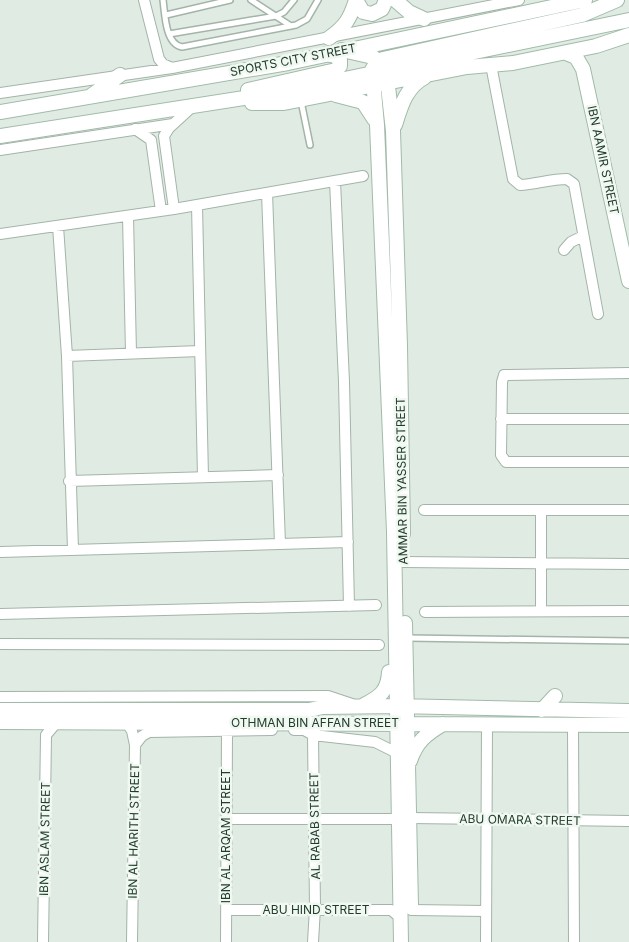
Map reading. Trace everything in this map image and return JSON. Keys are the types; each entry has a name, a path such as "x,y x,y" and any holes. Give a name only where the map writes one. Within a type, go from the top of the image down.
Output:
{"street":[{"path":"144,0 154,46 160,61 172,68"},
{"path":"356,0 363,12 372,14 382,9 386,0"},
{"path":"329,38 344,28 352,15 356,0"},
{"path":"395,0 409,12 424,19"},
{"name":"SPORTS CITY STREET","path":"0,93 172,68 519,0"},
{"path":"504,18 542,0"},
{"name":"SPORTS CITY STREET","path":"0,112 88,98 326,54 585,0"},
{"path":"232,100 270,104 330,94 380,75 582,15 617,0"},
{"path":"0,136 212,104 380,75 459,56 629,20"},
{"path":"380,75 428,75 544,57 596,46 629,35"},
{"path":"143,72 152,64 154,46"},
{"path":"583,69 587,54 596,46"},
{"path":"342,50 363,53 380,75"},
{"path":"566,53 576,57 583,69"},
{"path":"212,104 260,86 336,70 340,66 340,60 335,56 326,54"},
{"path":"459,56 527,54 544,57"},
{"path":"491,65 513,179 520,185 567,179 574,184 598,314"},
{"name":"IBN AAMIR STREET","path":"583,69 629,282"},
{"name":"AMMAR BIN YASSER STREET","path":"380,75 377,125 401,706 408,766 405,818 406,915 411,942"},
{"name":"AMMAR BIN YASSER STREET","path":"380,75 393,131 400,346 405,638 401,706"},
{"path":"393,131 407,94 415,83 428,75"},
{"path":"88,98 120,76"},
{"path":"330,94 363,102 377,125"},
{"path":"174,209 164,140 166,133 193,106"},
{"path":"0,150 174,124"},
{"path":"135,129 151,140 161,211"},
{"path":"0,234 174,209 363,176"},
{"path":"334,181 349,606"},
{"path":"267,193 280,544"},
{"path":"197,205 203,477"},
{"path":"128,216 131,353"},
{"path":"58,226 67,356 69,481 73,550"},
{"path":"564,250 571,242 583,236"},
{"path":"67,356 200,351"},
{"path":"629,373 506,374 502,379 501,457 506,462 629,462"},
{"path":"502,419 629,419"},
{"path":"69,481 278,475"},
{"path":"424,510 629,510"},
{"path":"541,510 541,612"},
{"path":"360,706 379,697 389,683 388,561 394,532"},
{"path":"0,552 348,542"},
{"path":"403,562 629,564"},
{"path":"0,607 0,614 376,605"},
{"path":"425,612 629,611"},
{"path":"0,644 379,645"},
{"path":"542,710 555,696"},
{"name":"OTHMAN BIN AFFAN STREET","path":"0,710 309,710 323,707 401,706 629,711"},
{"name":"OTHMAN BIN AFFAN STREET","path":"0,710 18,722 126,722 162,726 291,726 333,722 629,725"},
{"path":"0,727 9,727 18,722"},
{"path":"34,722 46,735 57,722"},
{"name":"IBN AL HARITH STREET","path":"126,722 132,731 135,745 132,942"},
{"path":"313,735 320,726 333,722"},
{"name":"AMMAR BIN YASSER STREET","path":"402,723 397,753 405,818"},
{"path":"408,766 415,746 427,733 444,724"},
{"path":"486,942 487,724"},
{"path":"573,724 574,942"},
{"path":"135,745 142,736 162,726 227,731 291,726 313,735 375,742 397,753"},
{"name":"IBN AL ARQAM STREET","path":"226,942 227,731"},
{"name":"IBN ASLAM STREET","path":"43,942 46,735"},
{"name":"AL RABAB STREET","path":"313,735 315,820 314,942"},
{"name":"ABU OMARA STREET","path":"226,819 629,820"},
{"name":"ABU HIND STREET","path":"226,910 315,908 391,910 406,915 486,911"},
{"name":"AMMAR BIN YASSER STREET","path":"401,942 406,915"}],"lane":[{"path":"163,0 169,34 174,44 182,47 303,22 318,0"},
{"path":"166,15 230,0"},
{"path":"251,0 291,26"},
{"path":"169,34 276,16 284,12 292,1"},
{"path":"301,100 310,145"},
{"path":"405,638 629,641"}]}
